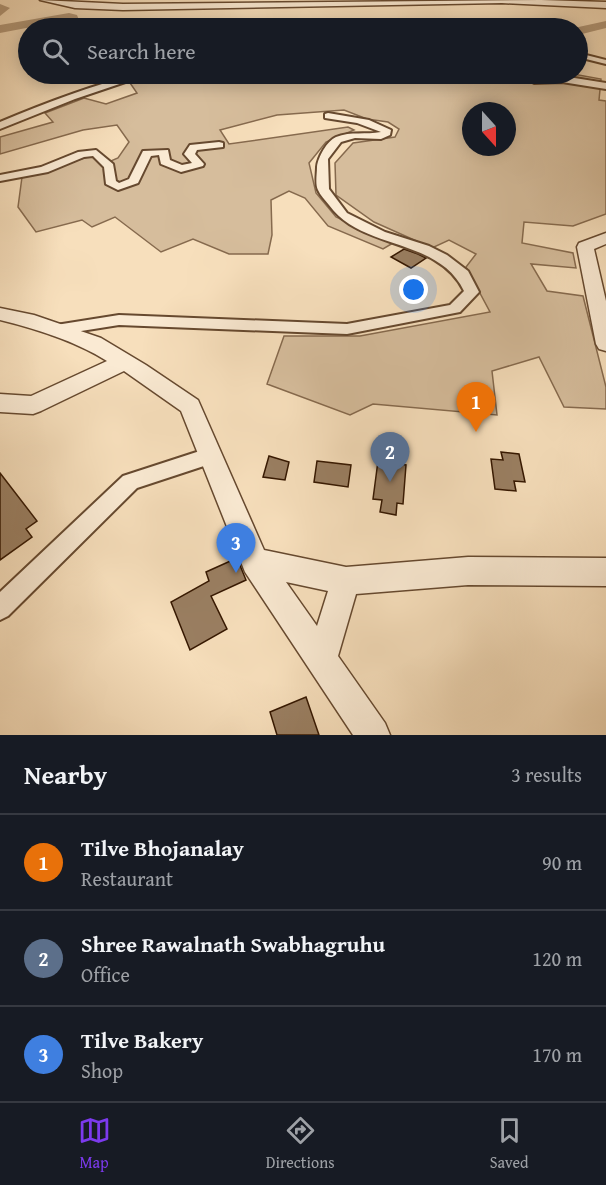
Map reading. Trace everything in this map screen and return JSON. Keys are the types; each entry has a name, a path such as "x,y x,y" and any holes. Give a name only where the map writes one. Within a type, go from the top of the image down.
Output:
{"street":[{"path":"44,0 75,5 123,7 502,1 606,5"},
{"path":"588,58 606,63"},
{"path":"588,83 606,86"},
{"path":"0,126 104,84"},
{"path":"56,330 119,320 347,329 455,309 472,292 463,274 433,254 380,235 344,216 323,189 323,159 338,140 355,135 381,136 386,133 386,130 381,127 328,116"},
{"path":"0,178 44,170 82,154 96,153 109,166 110,182 118,187 135,181 147,153 164,152 165,162 181,169 199,164 189,154 194,147 219,145"},
{"path":"606,238 585,247 599,281 606,344"},
{"path":"0,314 94,343 125,361 190,406 255,562 373,735"},
{"path":"0,403 33,405 125,361"},
{"path":"0,608 130,482 209,456"},
{"path":"255,562 346,580 468,570 606,572"},
{"path":"321,657 346,580"}],"shaded area":[{"path":"588,77 601,79 599,100 606,101 606,214 573,226 524,222 522,243 573,253 576,268 531,264 547,291 583,296 606,387 606,409 564,407 539,357 492,371 497,415 373,404 350,415 267,384 284,336 360,336 490,312 466,267 476,254 449,240 432,248 374,222 336,195 335,163 353,143 395,137 399,129 388,122 367,119 344,110 277,115 220,130 229,144 348,127 354,130 326,142 309,163 316,193 336,217 393,243 383,249 328,226 305,198 289,191 271,200 272,235 268,254 229,254 193,239 161,252 115,217 92,227 82,220 36,232 18,207 22,177 91,156 104,164 118,158 129,142 117,125 83,130 0,154 0,137 53,122 45,113 84,98 106,104 137,93 131,84 588,84"}],"building":[{"path":"404,249 426,258 411,268 391,257"},
{"path":"501,452 519,454 525,482 514,481 516,491 495,489 491,459 503,460"},
{"path":"269,456 289,462 285,480 263,477"},
{"path":"317,461 351,465 348,487 314,482"},
{"path":"378,461 406,465 403,504 397,503 396,515 380,512 382,500 373,499"},
{"path":"0,473 37,521 26,529 32,537 0,560"},
{"path":"237,558 246,580 211,596 227,629 190,650 171,602 209,581 206,572"},
{"path":"306,697 319,735 277,735 270,712"}],"waterway":[{"path":"0,7 5,8 0,13"},
{"path":"58,18 69,16 73,18"},
{"path":"588,28 606,24"},
{"path":"0,29 18,26"}],"place":[{"name":"Tilve Bhojanalay","path":"476,432"},
{"name":"Shree Rawalnath Swabhagruhu","path":"390,482"},
{"name":"Tilve Bakery","path":"236,573"}]}
